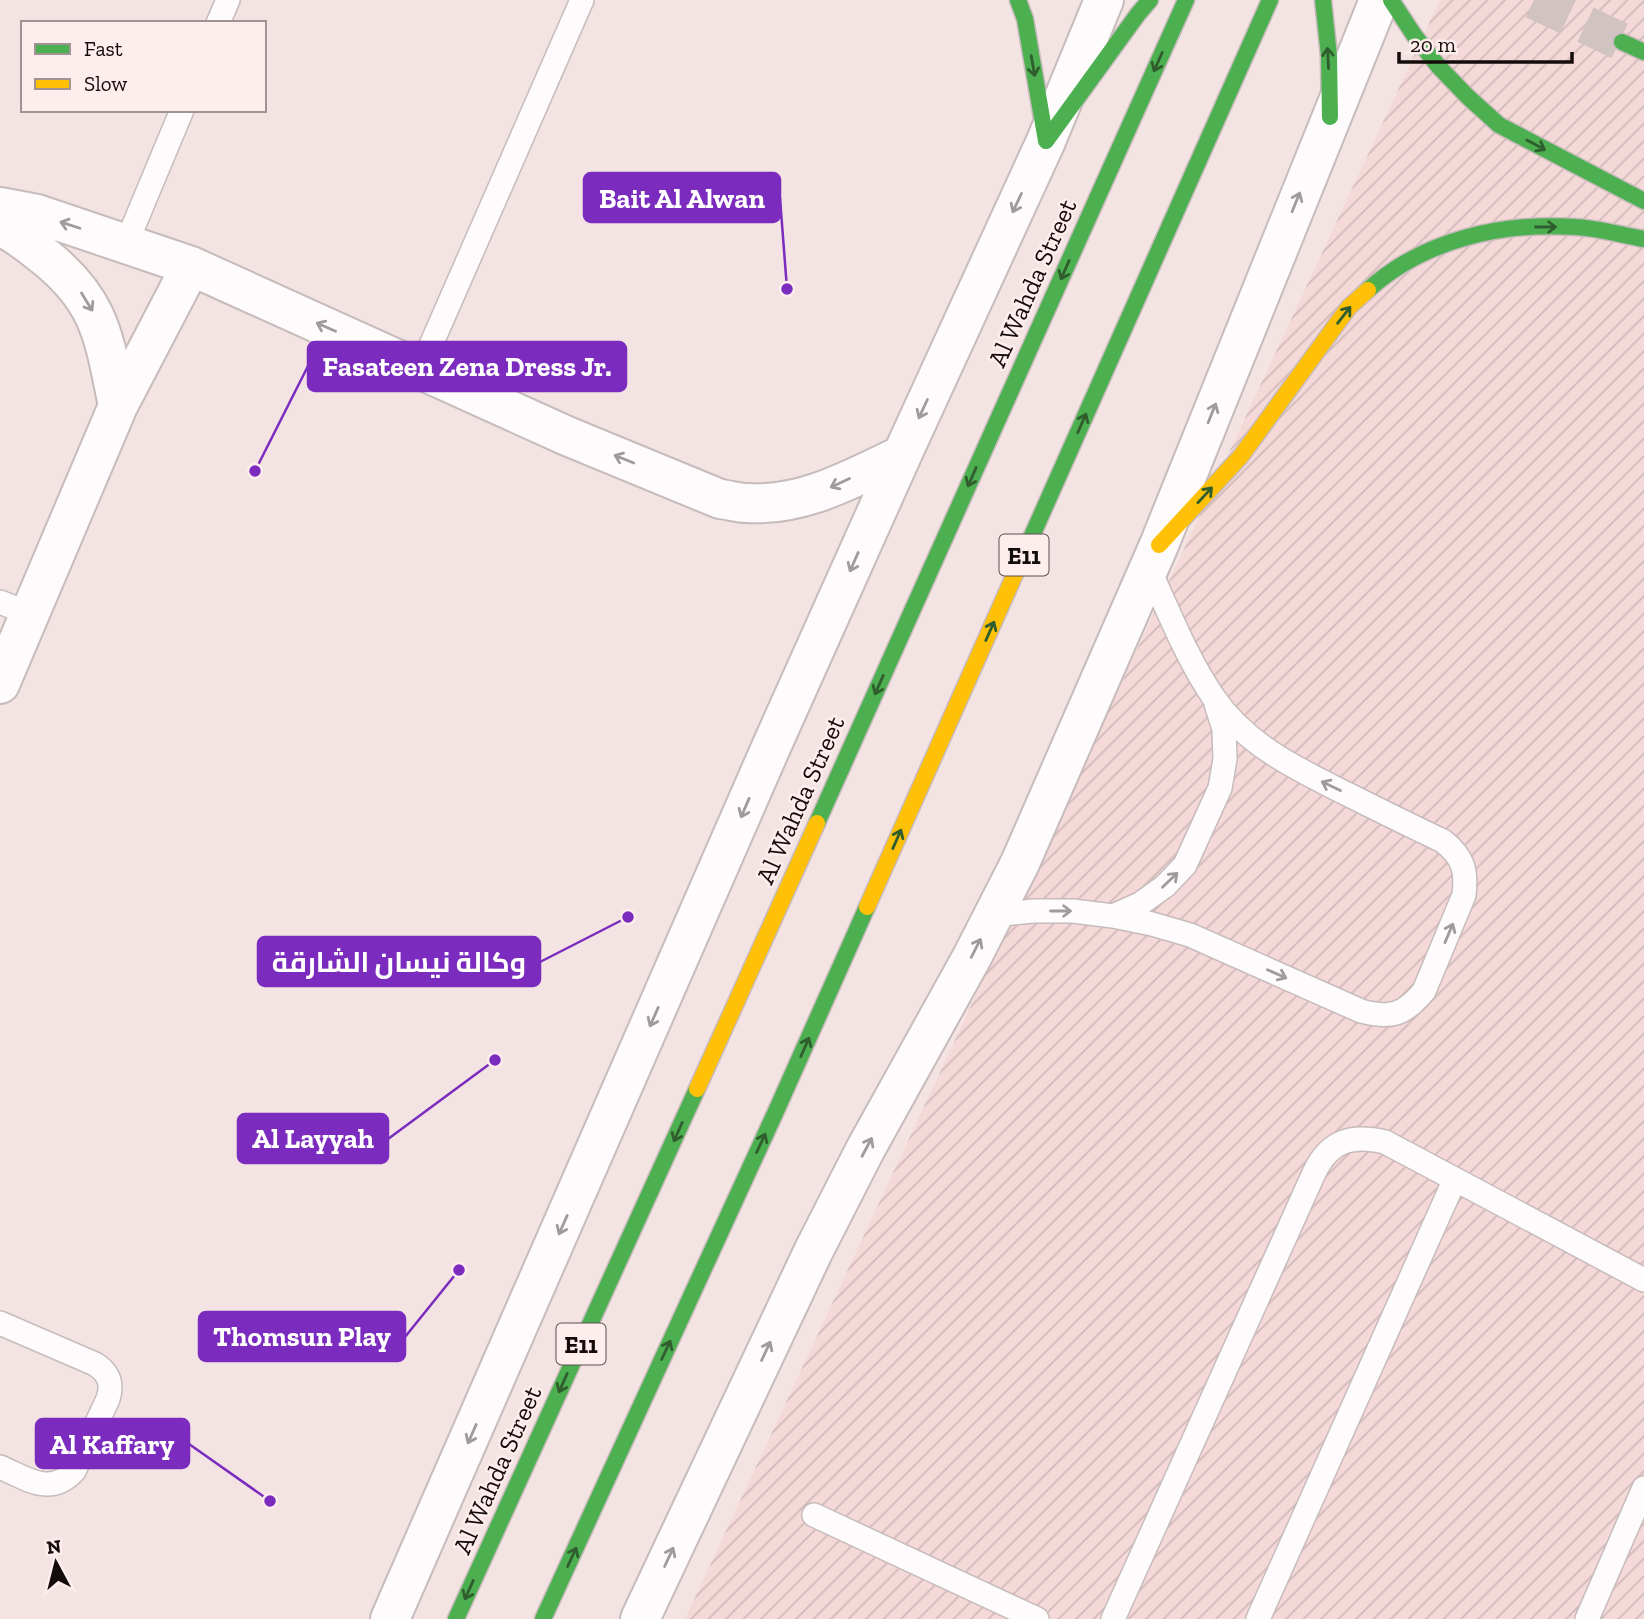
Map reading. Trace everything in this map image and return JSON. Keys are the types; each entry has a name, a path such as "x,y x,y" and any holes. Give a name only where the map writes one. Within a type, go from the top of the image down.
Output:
{"highway":[{"path":"1018,0 1025,19 1046,141"},
{"path":"1046,141 1150,0"},
{"name":"Al Wahda Street","path":"456,1619 706,1070 1186,0"},
{"name":"E11","path":"543,1619 777,1109 1270,0"},
{"path":"1323,0 1329,56 1330,117"},
{"path":"1391,0 1434,63 1479,109 1499,125 1644,201"},
{"path":"1424,23 1434,63"},
{"path":"1622,42 1644,52"},
{"path":"1154,557 1241,456 1349,307 1379,280 1402,265 1454,241 1490,232 1530,227 1576,227 1644,239"}],"street":[{"path":"390,1619 772,745 1046,141 1104,0"},
{"path":"640,1619 813,1252 1020,863 1154,557 1379,0"},
{"path":"0,207 37,214 191,266 567,436 720,499 772,503 799,499 824,491 902,455"},
{"path":"0,226 18,235 61,270 89,304 105,345 118,406"},
{"path":"0,684 15,608 191,266"}],"lane":[{"path":"219,21 228,0"},
{"path":"420,370 582,0"},
{"path":"126,244 181,112"},
{"path":"993,915 1073,911 1152,924 1190,935 1361,1012 1380,1016 1400,1013 1413,1004 1424,991 1464,895 1466,879 1455,850 1443,841 1292,767 1265,750 1240,729 1215,700 1195,667 1154,557"},
{"path":"1113,916 1140,904 1165,886 1185,865 1220,788 1225,759 1224,729 1215,700"},
{"path":"1113,1619 1321,1159 1332,1148 1347,1141 1366,1138 1385,1142 1644,1280"},
{"path":"1258,1619 1455,1179"},
{"path":"0,1323 104,1369 110,1379 111,1390 74,1471 67,1479 46,1485 0,1467"},
{"path":"1587,1619 1644,1488"},
{"path":"814,1515 1037,1619"}],"shaded area":[{"path":"1440,0 1644,0 1644,1619 685,1619"}],"tunnel":[{"path":"1534,0 1622,42"}],"traffic: fast":[{"path":"1018,0 1025,19 1046,141"},
{"path":"1046,141 1150,0"},
{"path":"817,823 1186,0"},
{"path":"1019,565 1270,0"},
{"path":"1323,0 1329,56 1330,117"},
{"path":"1391,0 1439,67 1499,125 1644,201"},
{"path":"1622,42 1644,52"},
{"path":"1368,290 1413,258 1464,238 1491,232 1547,226 1575,227 1644,239"},
{"path":"543,1619 867,907"},
{"path":"456,1619 697,1089"}],"traffic: slow":[{"path":"1159,545 1241,456 1349,307 1368,290"},
{"path":"867,907 1019,565"},
{"path":"697,1089 817,823"}],"place":[{"name":"Bait Al Alwan","path":"787,289"},
{"name":"Fasateen Zena Dress Jr.","path":"255,471"},
{"name":"وكالة نيسان الشارقة","path":"628,917"},
{"name":"Al Layyah","path":"495,1060"},
{"name":"Thomsun Play","path":"459,1270"},
{"name":"Al Kaffary","path":"270,1501"}]}
